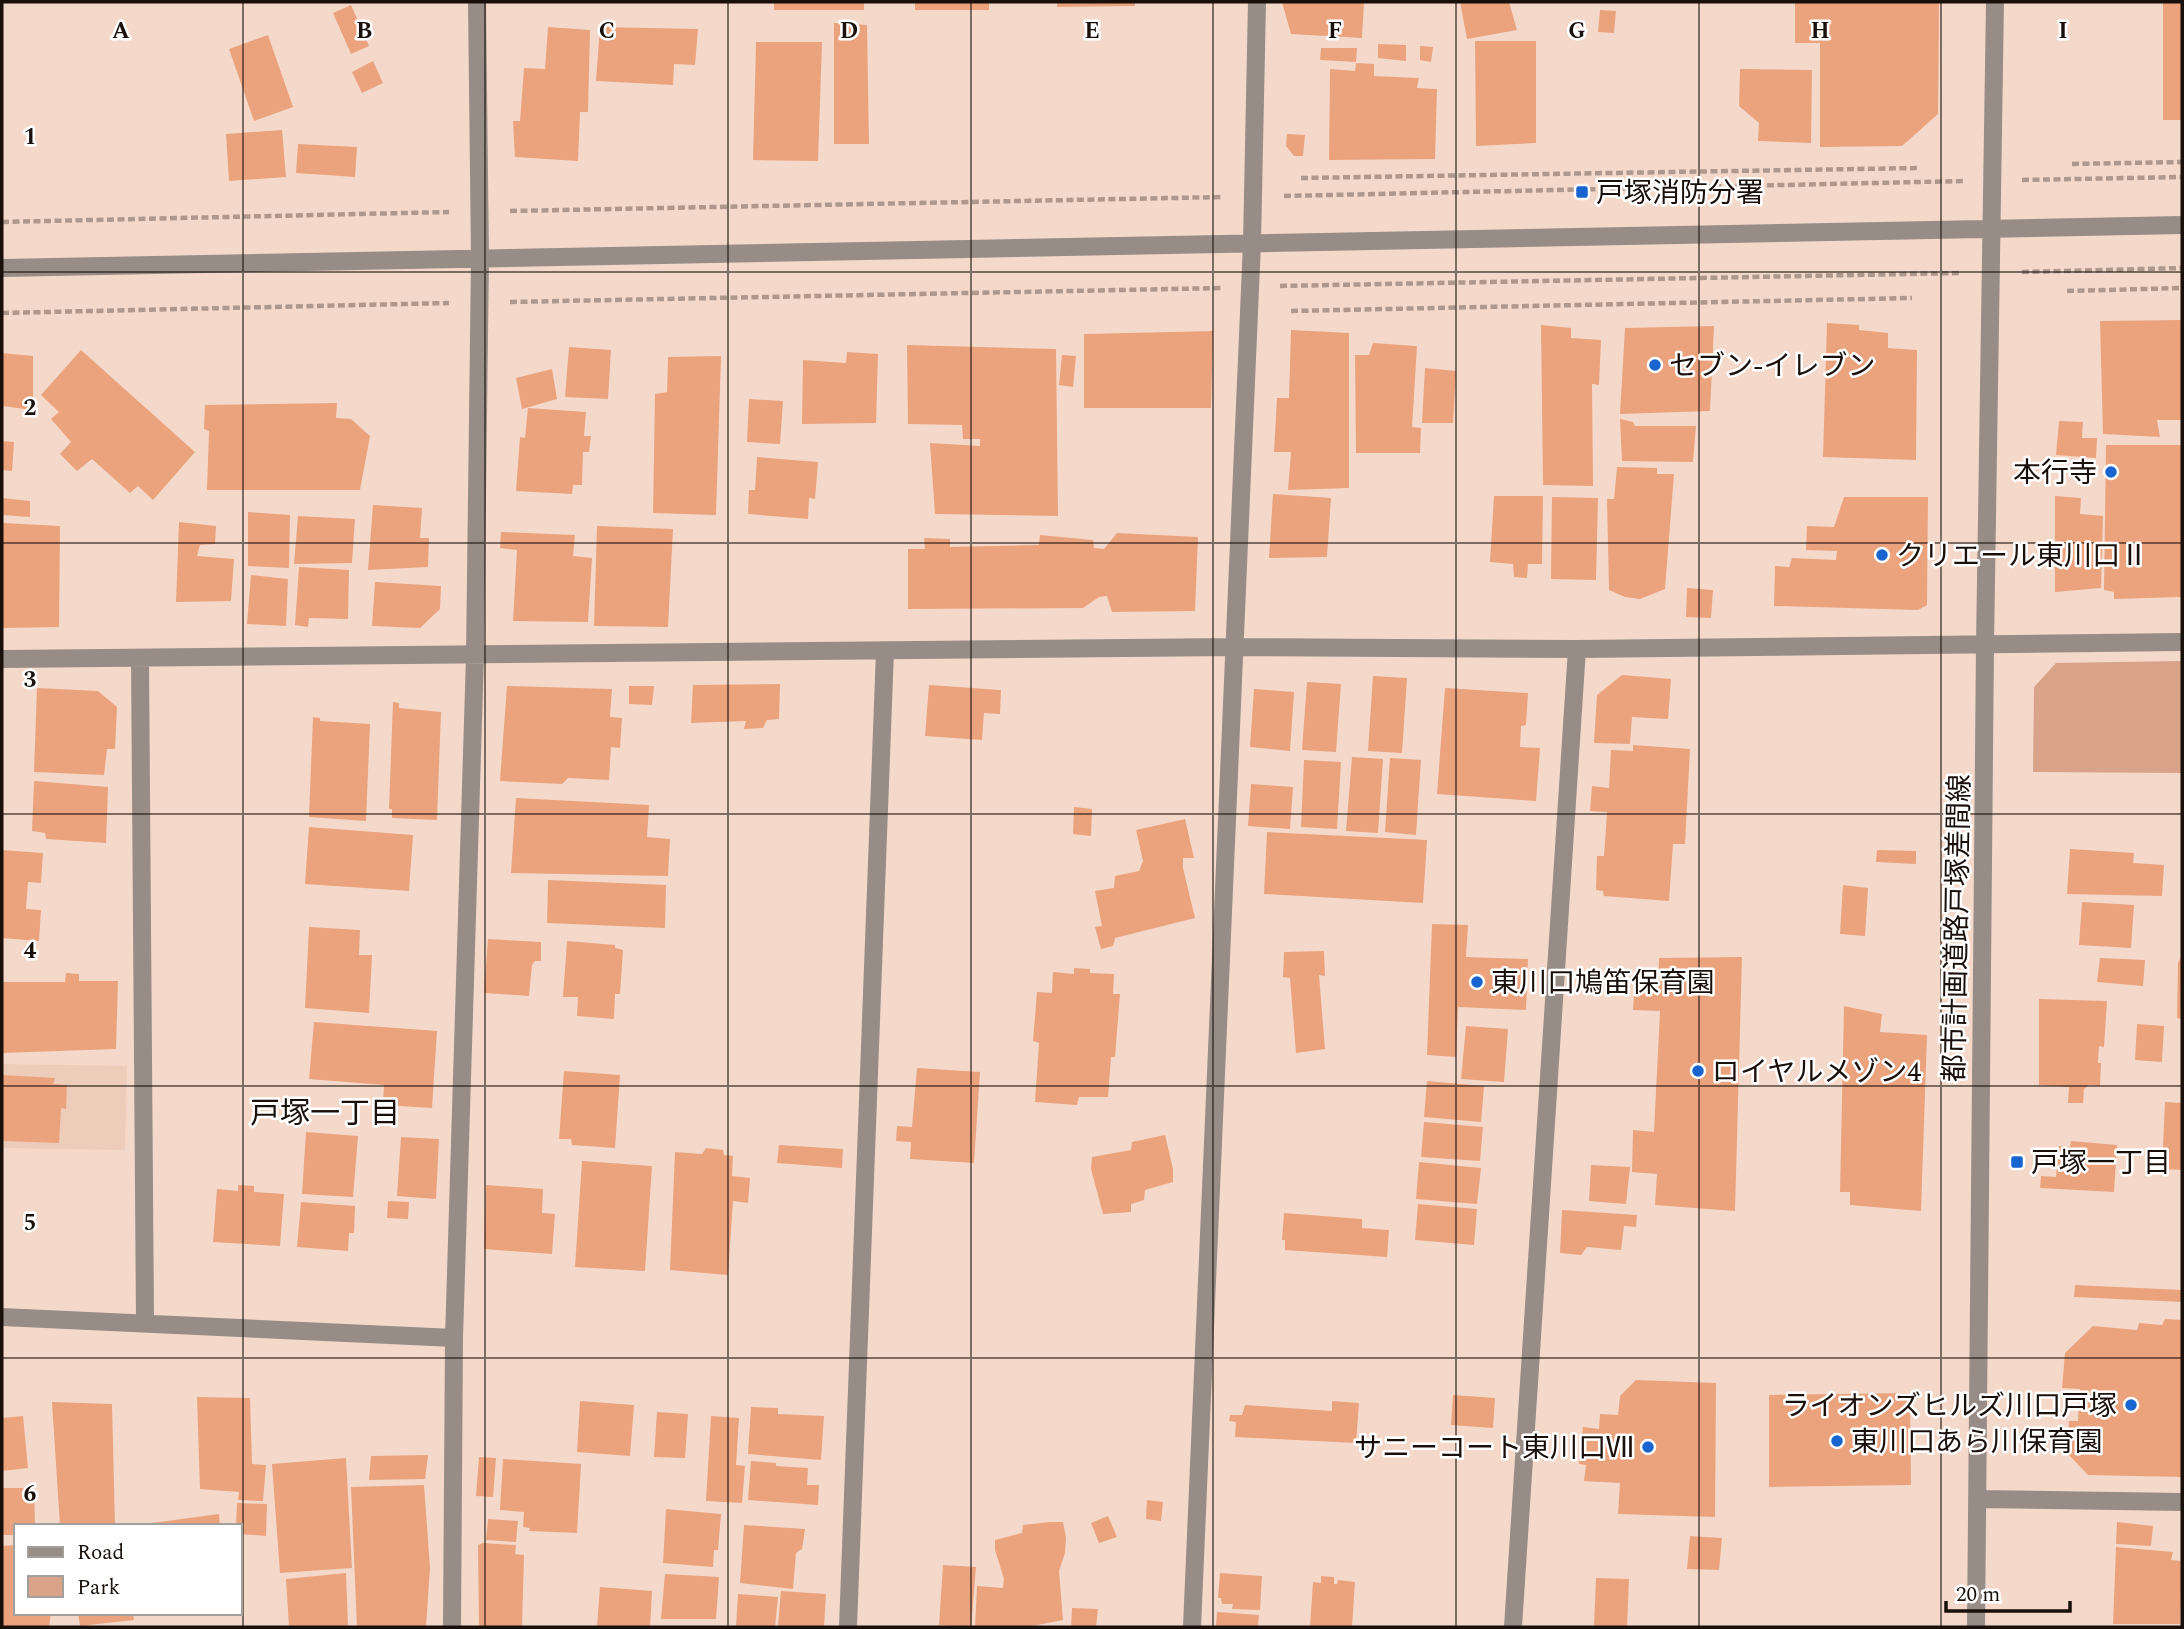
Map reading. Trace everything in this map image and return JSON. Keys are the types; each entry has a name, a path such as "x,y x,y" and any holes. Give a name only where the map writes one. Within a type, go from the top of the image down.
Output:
{"street":[{"path":"452,1627 454,1338 475,656 480,258 477,2"},
{"path":"1192,1627 1252,243 1257,2"},
{"name":"都市計画道路戸塚差間線","path":"1976,1627 1985,645 1995,2"},
{"path":"2,268 2182,225"},
{"path":"2,659 1234,647 1577,649 2182,642"},
{"path":"1513,1627 1577,649"},
{"path":"848,1627 885,651"},
{"path":"140,658 145,1322"},
{"path":"2,1317 454,1338"},
{"path":"1978,1499 2182,1502"}],"path":[{"path":"2072,164 2182,162"},
{"path":"1301,178 1918,168"},
{"path":"2,222 2182,177"},
{"path":"2,313 2182,268"},
{"path":"2067,291 2182,288"},
{"path":"1291,311 1912,298"}],"shaded area":[{"path":"2,1064 127,1066 125,1150 2,1148"}],"green space":[{"path":"2182,661 2182,773 2033,772 2034,687 2056,663"}],"building":[{"path":"774,2 864,2 864,10 774,10"},
{"path":"915,2 989,2 989,10 915,10"},
{"path":"1057,2 1135,2 1135,6 1057,7"},
{"path":"1282,2 1364,2 1362,38 1291,34"},
{"path":"1460,2 1509,2 1517,30 1467,39"},
{"path":"1795,2 1939,2 1938,114 1902,146 1820,147 1820,43 1795,43"},
{"path":"2163,2 2182,2 2182,120 2163,120"},
{"path":"351,5 369,46 351,54 333,13"},
{"path":"1600,10 1616,11 1614,33 1598,32"},
{"path":"834,23 867,25 869,144 834,144"},
{"path":"548,27 590,30 588,112 580,112 578,161 515,157 513,121 520,121 524,68 545,69"},
{"path":"600,27 698,29 695,65 674,64 673,85 596,81"},
{"path":"268,35 293,107 254,121 229,49"},
{"path":"1475,41 1536,41 1536,143 1476,146"},
{"path":"756,42 822,42 818,161 753,160"},
{"path":"1378,44 1406,45 1406,61 1378,58"},
{"path":"1420,46 1433,47 1431,62 1420,60"},
{"path":"1321,48 1357,48 1356,62 1320,60"},
{"path":"373,61 383,83 362,93 352,72"},
{"path":"1356,63 1374,64 1374,76 1419,78 1417,88 1437,89 1435,159 1329,160 1330,69 1355,71"},
{"path":"1740,69 1812,70 1811,143 1758,141 1759,123 1739,106"},
{"path":"282,130 286,177 229,181 226,134"},
{"path":"1287,134 1305,135 1303,156 1294,156 1286,146"},
{"path":"298,144 357,147 355,177 296,173"},
{"path":"2182,320 2182,420 2157,420 2160,437 2103,434 2100,321"},
{"path":"1827,323 1859,325 1859,330 1888,333 1888,348 1917,350 1916,460 1823,457"},
{"path":"1541,325 1571,328 1571,338 1601,340 1599,385 1592,384 1593,486 1543,485"},
{"path":"1714,326 1710,411 1620,414 1625,328"},
{"path":"1291,330 1349,333 1349,488 1288,490 1291,452 1274,452 1277,398 1289,398"},
{"path":"1213,331 1211,408 1084,408 1084,334"},
{"path":"1373,343 1417,346 1412,427 1421,428 1420,453 1356,453 1355,355 1369,355"},
{"path":"907,345 1056,349 1058,516 935,514 930,443 980,446 980,439 963,439 962,425 908,424"},
{"path":"569,347 611,350 608,399 565,397"},
{"path":"81,350 195,452 153,500 138,486 130,493 92,459 77,471 60,454 71,442 51,419 59,412 41,395"},
{"path":"847,352 878,354 876,423 802,424 803,360 846,363"},
{"path":"2,353 33,356 33,410 2,406"},
{"path":"1062,355 1076,356 1073,387 1059,385"},
{"path":"721,356 716,515 653,513 655,394 667,392 668,357"},
{"path":"1425,368 1456,371 1453,423 1422,423"},
{"path":"552,369 557,399 522,409 516,378"},
{"path":"749,399 783,401 780,444 747,442"},
{"path":"337,403 336,418 351,419 370,436 360,490 207,490 209,431 204,429 205,405"},
{"path":"528,408 586,412 584,436 591,436 589,452 583,452 582,485 573,485 572,494 516,491 520,437 525,438"},
{"path":"1620,419 1633,422 1635,426 1696,426 1693,462 1622,461"},
{"path":"2059,421 2083,422 2082,438 2097,438 2096,458 2056,455"},
{"path":"2,441 14,442 12,471 2,470"},
{"path":"2106,445 2182,445 2182,597 2114,599 2114,592 2104,590"},
{"path":"757,457 818,462 815,499 809,498 808,519 748,514 749,490 755,490"},
{"path":"1617,467 1657,468 1657,474 1674,474 1665,589 1640,599 1625,597 1609,590 1607,499 1614,499"},
{"path":"1273,494 1331,498 1327,557 1269,558"},
{"path":"1494,496 1543,496 1542,564 1528,564 1527,578 1514,577 1513,564 1490,562"},
{"path":"2055,496 2081,498 2080,514 2103,516 2101,588 2055,592"},
{"path":"1552,497 1598,498 1596,580 1551,579"},
{"name":"クリエール東川口Ⅱ","path":"1844,497 1928,497 1927,605 1918,610 1774,606 1775,566 1789,567 1792,558 1836,560 1837,551 1806,550 1807,526 1834,527"},
{"path":"2,498 30,501 30,517 2,515"},
{"path":"373,505 422,508 420,538 429,538 428,567 368,570"},
{"path":"248,512 290,515 289,568 248,566"},
{"path":"298,516 355,519 352,563 294,564"},
{"path":"179,522 216,526 215,544 200,545 197,556 234,559 231,601 176,602"},
{"path":"3,523 60,526 59,627 3,628"},
{"path":"597,526 673,529 668,627 594,626"},
{"path":"501,532 575,535 573,556 592,558 588,622 513,621 517,550 500,548"},
{"path":"1117,533 1198,537 1195,611 1112,612 1107,596 1099,597 1083,608 908,609 908,549 925,549 924,538 950,539 950,547 1039,545 1040,535 1093,540 1094,548 1104,549"},
{"path":"299,567 349,570 348,619 309,618 308,627 295,625"},
{"path":"251,575 288,579 286,626 247,624"},
{"path":"375,582 441,586 440,609 420,628 372,626"},
{"path":"1687,588 1713,590 1711,618 1686,617"},
{"path":"1622,675 1671,679 1668,719 1632,717 1630,744 1594,743 1597,695"},
{"path":"1373,676 1407,678 1402,753 1368,751"},
{"path":"1307,682 1341,684 1336,752 1302,750"},
{"path":"780,684 779,719 767,720 763,728 744,729 746,721 691,723 693,685"},
{"path":"929,685 1001,690 1000,714 984,713 982,740 925,736"},
{"path":"507,686 612,689 610,717 622,718 620,748 611,747 609,780 568,778 562,784 500,781"},
{"path":"629,686 654,686 652,705 629,704"},
{"path":"37,688 98,691 117,707 115,749 107,749 104,775 34,772"},
{"path":"1445,688 1528,693 1526,725 1521,726 1520,747 1540,748 1536,801 1437,794"},
{"path":"1254,689 1294,692 1290,751 1250,747"},
{"path":"393,702 399,703 399,708 441,712 437,820 392,818 392,809 389,809"},
{"path":"313,717 320,718 320,721 370,724 366,821 309,817"},
{"path":"1633,745 1690,749 1685,844 1673,844 1669,901 1604,896 1603,891 1596,890 1597,856 1604,856 1607,812 1590,811 1592,786 1609,788 1611,750 1633,751"},
{"path":"1352,757 1383,759 1378,833 1346,831"},
{"path":"1390,758 1421,760 1416,835 1385,832"},
{"path":"1304,760 1341,762 1337,829 1301,827"},
{"path":"34,781 108,787 106,843 46,839 45,833 32,831"},
{"path":"1251,784 1293,787 1290,829 1248,826"},
{"path":"516,798 649,805 647,837 670,839 668,876 511,873"},
{"path":"1074,807 1092,809 1091,836 1073,834"},
{"path":"1185,819 1194,858 1183,858 1183,868 1195,918 1115,938 1113,946 1101,949 1095,927 1102,926 1095,891 1114,888 1115,876 1139,871 1143,861 1136,830"},
{"path":"309,827 413,835 409,891 305,884"},
{"path":"1267,832 1427,840 1423,903 1264,894"},
{"path":"2070,849 2134,853 2133,863 2164,865 2162,896 2067,894"},
{"path":"2,850 43,853 41,883 28,882 26,909 41,910 39,941 2,938"},
{"path":"1877,850 1916,851 1916,864 1876,862"},
{"path":"548,880 666,885 665,928 547,923"},
{"path":"1843,885 1868,888 1865,936 1840,934"},
{"path":"2082,902 2134,905 2131,948 2079,945"},
{"path":"1432,924 1468,925 1466,957 1528,959 1526,1010 1458,1007 1456,1057 1427,1055"},
{"path":"309,927 360,930 359,955 372,955 369,1013 305,1008"},
{"path":"488,939 541,942 541,961 535,961 532,965 529,996 484,993"},
{"path":"567,941 615,945 615,948 623,950 620,994 615,994 614,1019 577,1016 578,997 563,997"},
{"path":"1324,951 1325,976 1319,975 1325,1049 1296,1053 1290,978 1283,977 1284,952"},
{"path":"2182,955 2182,1019 2177,1018 2178,963"},
{"name":"ロイヤルメゾン4","path":"1742,957 1735,1211 1655,1205 1657,1174 1632,1172 1633,1130 1654,1132 1660,1011 1633,1010 1634,994 1658,989 1659,958"},
{"path":"2100,958 2145,960 2143,986 2097,982"},
{"path":"1074,968 1090,969 1090,973 1114,974 1113,994 1120,994 1115,1057 1111,1057 1108,1097 1079,1097 1077,1105 1035,1102 1039,1043 1033,1041 1037,992 1052,993 1053,972 1074,974"},
{"path":"66,973 79,974 79,981 118,981 116,1049 2,1053 2,982 65,982"},
{"path":"2039,999 2107,1001 2104,1047 2099,1046 2100,1086 2089,1085 2084,1089 2083,1103 2068,1103 2069,1087 2039,1085"},
{"path":"1844,1006 1882,1014 1880,1032 1927,1035 1921,1211 1850,1205 1850,1192 1840,1192"},
{"path":"314,1022 437,1031 432,1108 383,1105 384,1085 309,1079"},
{"path":"2137,1024 2164,1026 2162,1062 2135,1060"},
{"path":"1466,1026 1508,1029 1504,1082 1461,1079"},
{"path":"917,1068 980,1072 974,1163 910,1159 911,1142 896,1141 897,1126 912,1127"},
{"path":"564,1071 620,1075 615,1148 572,1145 571,1139 559,1139"},
{"path":"2,1075 55,1078 53,1084 67,1085 66,1109 61,1108 59,1143 2,1141"},
{"path":"1427,1081 1484,1086 1481,1122 1424,1117"},
{"path":"2165,1102 2182,1103 2182,1170 2162,1169"},
{"path":"1424,1122 1483,1127 1480,1161 1421,1157"},
{"path":"306,1132 358,1136 353,1197 302,1194"},
{"path":"1165,1135 1173,1169 1173,1182 1145,1190 1144,1200 1131,1204 1131,1212 1103,1214 1091,1169 1092,1157 1131,1150 1132,1142"},
{"path":"401,1137 439,1139 436,1199 397,1196"},
{"path":"2071,1141 2117,1145 2114,1192 2040,1188 2041,1176 2056,1177 2059,1146 2070,1147"},
{"path":"779,1145 843,1149 842,1168 777,1163"},
{"path":"706,1148 723,1150 724,1155 733,1156 732,1176 750,1178 748,1203 733,1201 728,1275 670,1270 675,1152 702,1154"},
{"path":"582,1161 652,1166 645,1271 575,1267"},
{"path":"1419,1162 1481,1168 1477,1204 1416,1199"},
{"path":"1591,1165 1630,1167 1626,1204 1589,1201"},
{"path":"238,1185 254,1186 254,1192 284,1194 280,1246 213,1242 217,1189 238,1191"},
{"path":"486,1185 543,1189 542,1213 555,1214 552,1254 484,1249"},
{"path":"388,1201 409,1202 408,1219 387,1218"},
{"path":"301,1202 355,1206 354,1233 349,1233 348,1251 297,1247"},
{"path":"1418,1204 1477,1209 1474,1245 1415,1240"},
{"path":"1562,1210 1637,1215 1636,1227 1624,1226 1621,1250 1587,1247 1581,1255 1560,1253"},
{"path":"1284,1213 1362,1219 1362,1228 1389,1230 1387,1257 1285,1250 1285,1240 1282,1240"},
{"path":"2075,1285 2182,1290 2182,1302 2074,1297"},
{"name":"ライオンズヒルズ川口戸塚","path":"2165,1319 2182,1320 2182,1477 2088,1475 2067,1453 2069,1421 2078,1421 2080,1389 2062,1388 2065,1353 2093,1326 2137,1330 2139,1323 2162,1325"},
{"name":"サニーコート東川口Ⅶ","path":"1636,1380 1716,1383 1715,1517 1618,1514 1620,1483 1584,1481 1586,1465 1579,1464 1583,1427 1599,1429 1600,1414 1618,1415 1620,1396"},
{"path":"1910,1393 1911,1485 1769,1487 1769,1395"},
{"path":"1453,1395 1495,1398 1493,1428 1451,1425"},
{"path":"197,1397 250,1398 252,1464 266,1465 263,1501 238,1500 239,1492 200,1489"},
{"path":"580,1401 634,1405 630,1456 577,1452"},
{"path":"1332,1401 1359,1403 1356,1443 1235,1437 1236,1422 1229,1421 1230,1415 1242,1415 1245,1405 1332,1411"},
{"path":"52,1402 112,1404 115,1524 60,1524"},
{"path":"751,1407 778,1408 778,1414 824,1416 821,1460 748,1454"},
{"path":"657,1412 688,1414 685,1458 654,1457"},
{"path":"23,1416 28,1468 2,1471 2,1418"},
{"path":"711,1416 739,1418 736,1465 745,1466 742,1503 706,1501"},
{"path":"428,1455 425,1479 369,1480 371,1456"},
{"path":"479,1457 496,1458 493,1497 476,1496"},
{"path":"346,1458 352,1568 280,1573 272,1464"},
{"path":"503,1459 581,1464 577,1533 529,1531 530,1528 523,1527 524,1512 500,1510"},
{"path":"751,1461 808,1468 807,1485 819,1485 818,1505 748,1500"},
{"path":"424,1485 430,1568 426,1627 357,1627 351,1487"},
{"path":"2,1488 34,1488 35,1524 14,1524 14,1535 2,1535"},
{"path":"1147,1500 1163,1502 1161,1521 1146,1519"},
{"path":"237,1503 267,1504 266,1536 242,1534 242,1524 236,1524"},
{"path":"666,1509 721,1514 718,1550 714,1550 713,1567 663,1563"},
{"path":"219,1514 220,1524 144,1524"},
{"path":"1108,1516 1117,1537 1099,1543 1091,1523"},
{"path":"488,1519 518,1521 516,1542 486,1540"},
{"path":"1063,1522 1066,1538 1065,1553 1059,1571 1063,1620 1027,1627 975,1627 977,1586 1003,1588 1004,1579 995,1550 995,1540 1022,1533 1023,1525"},
{"path":"2117,1522 2153,1526 2151,1546 2116,1544"},
{"path":"744,1525 805,1529 802,1549 796,1553 793,1589 740,1583"},
{"path":"1690,1536 1722,1538 1719,1570 1687,1569"},
{"path":"14,1545 14,1615 51,1615 49,1627 2,1627 2,1546"},
{"path":"478,1545 516,1545 515,1554 524,1555 522,1626 479,1627"},
{"path":"2116,1547 2173,1552 2171,1560 2182,1561 2180,1624 2113,1624"},
{"path":"943,1565 976,1567 971,1627 939,1625"},
{"path":"346,1573 348,1627 289,1627 286,1579"},
{"path":"1220,1573 1262,1576 1260,1610 1232,1609 1233,1604 1222,1604 1221,1598 1218,1598"},
{"path":"665,1574 719,1577 716,1619 661,1619"},
{"path":"1321,1576 1334,1577 1334,1584 1337,1584 1338,1580 1355,1582 1352,1627 1310,1627 1313,1582 1321,1583"},
{"path":"1596,1578 1629,1579 1627,1627 1594,1627"},
{"path":"600,1587 652,1591 650,1627 597,1626"},
{"path":"781,1591 826,1594 824,1627 778,1626"},
{"path":"738,1594 778,1597 775,1627 736,1627"},
{"path":"1072,1608 1098,1609 1096,1627 1071,1627"},
{"path":"1217,1612 1259,1615 1258,1627 1216,1627"},
{"path":"78,1615 133,1615 134,1620 80,1626"}],"place":[{"name":"戸塚消防分署","path":"1582,192"},
{"name":"セブン-イレブン","path":"1655,365"},
{"name":"本行寺","path":"2111,472"},
{"name":"クリエール東川口Ⅱ","path":"1882,555"},
{"name":"東川口鳩笛保育園","path":"1477,982"},
{"name":"ロイヤルメゾン4","path":"1698,1071"},
{"name":"戸塚一丁目","path":"2017,1162"},
{"name":"ライオンズヒルズ川口戸塚","path":"2131,1405"},
{"name":"東川口あら川保育園","path":"1837,1441"},
{"name":"サニーコート東川口Ⅶ","path":"1648,1447"}],"district":[{"name":"戸塚一丁目","path":"325,1113"}]}
